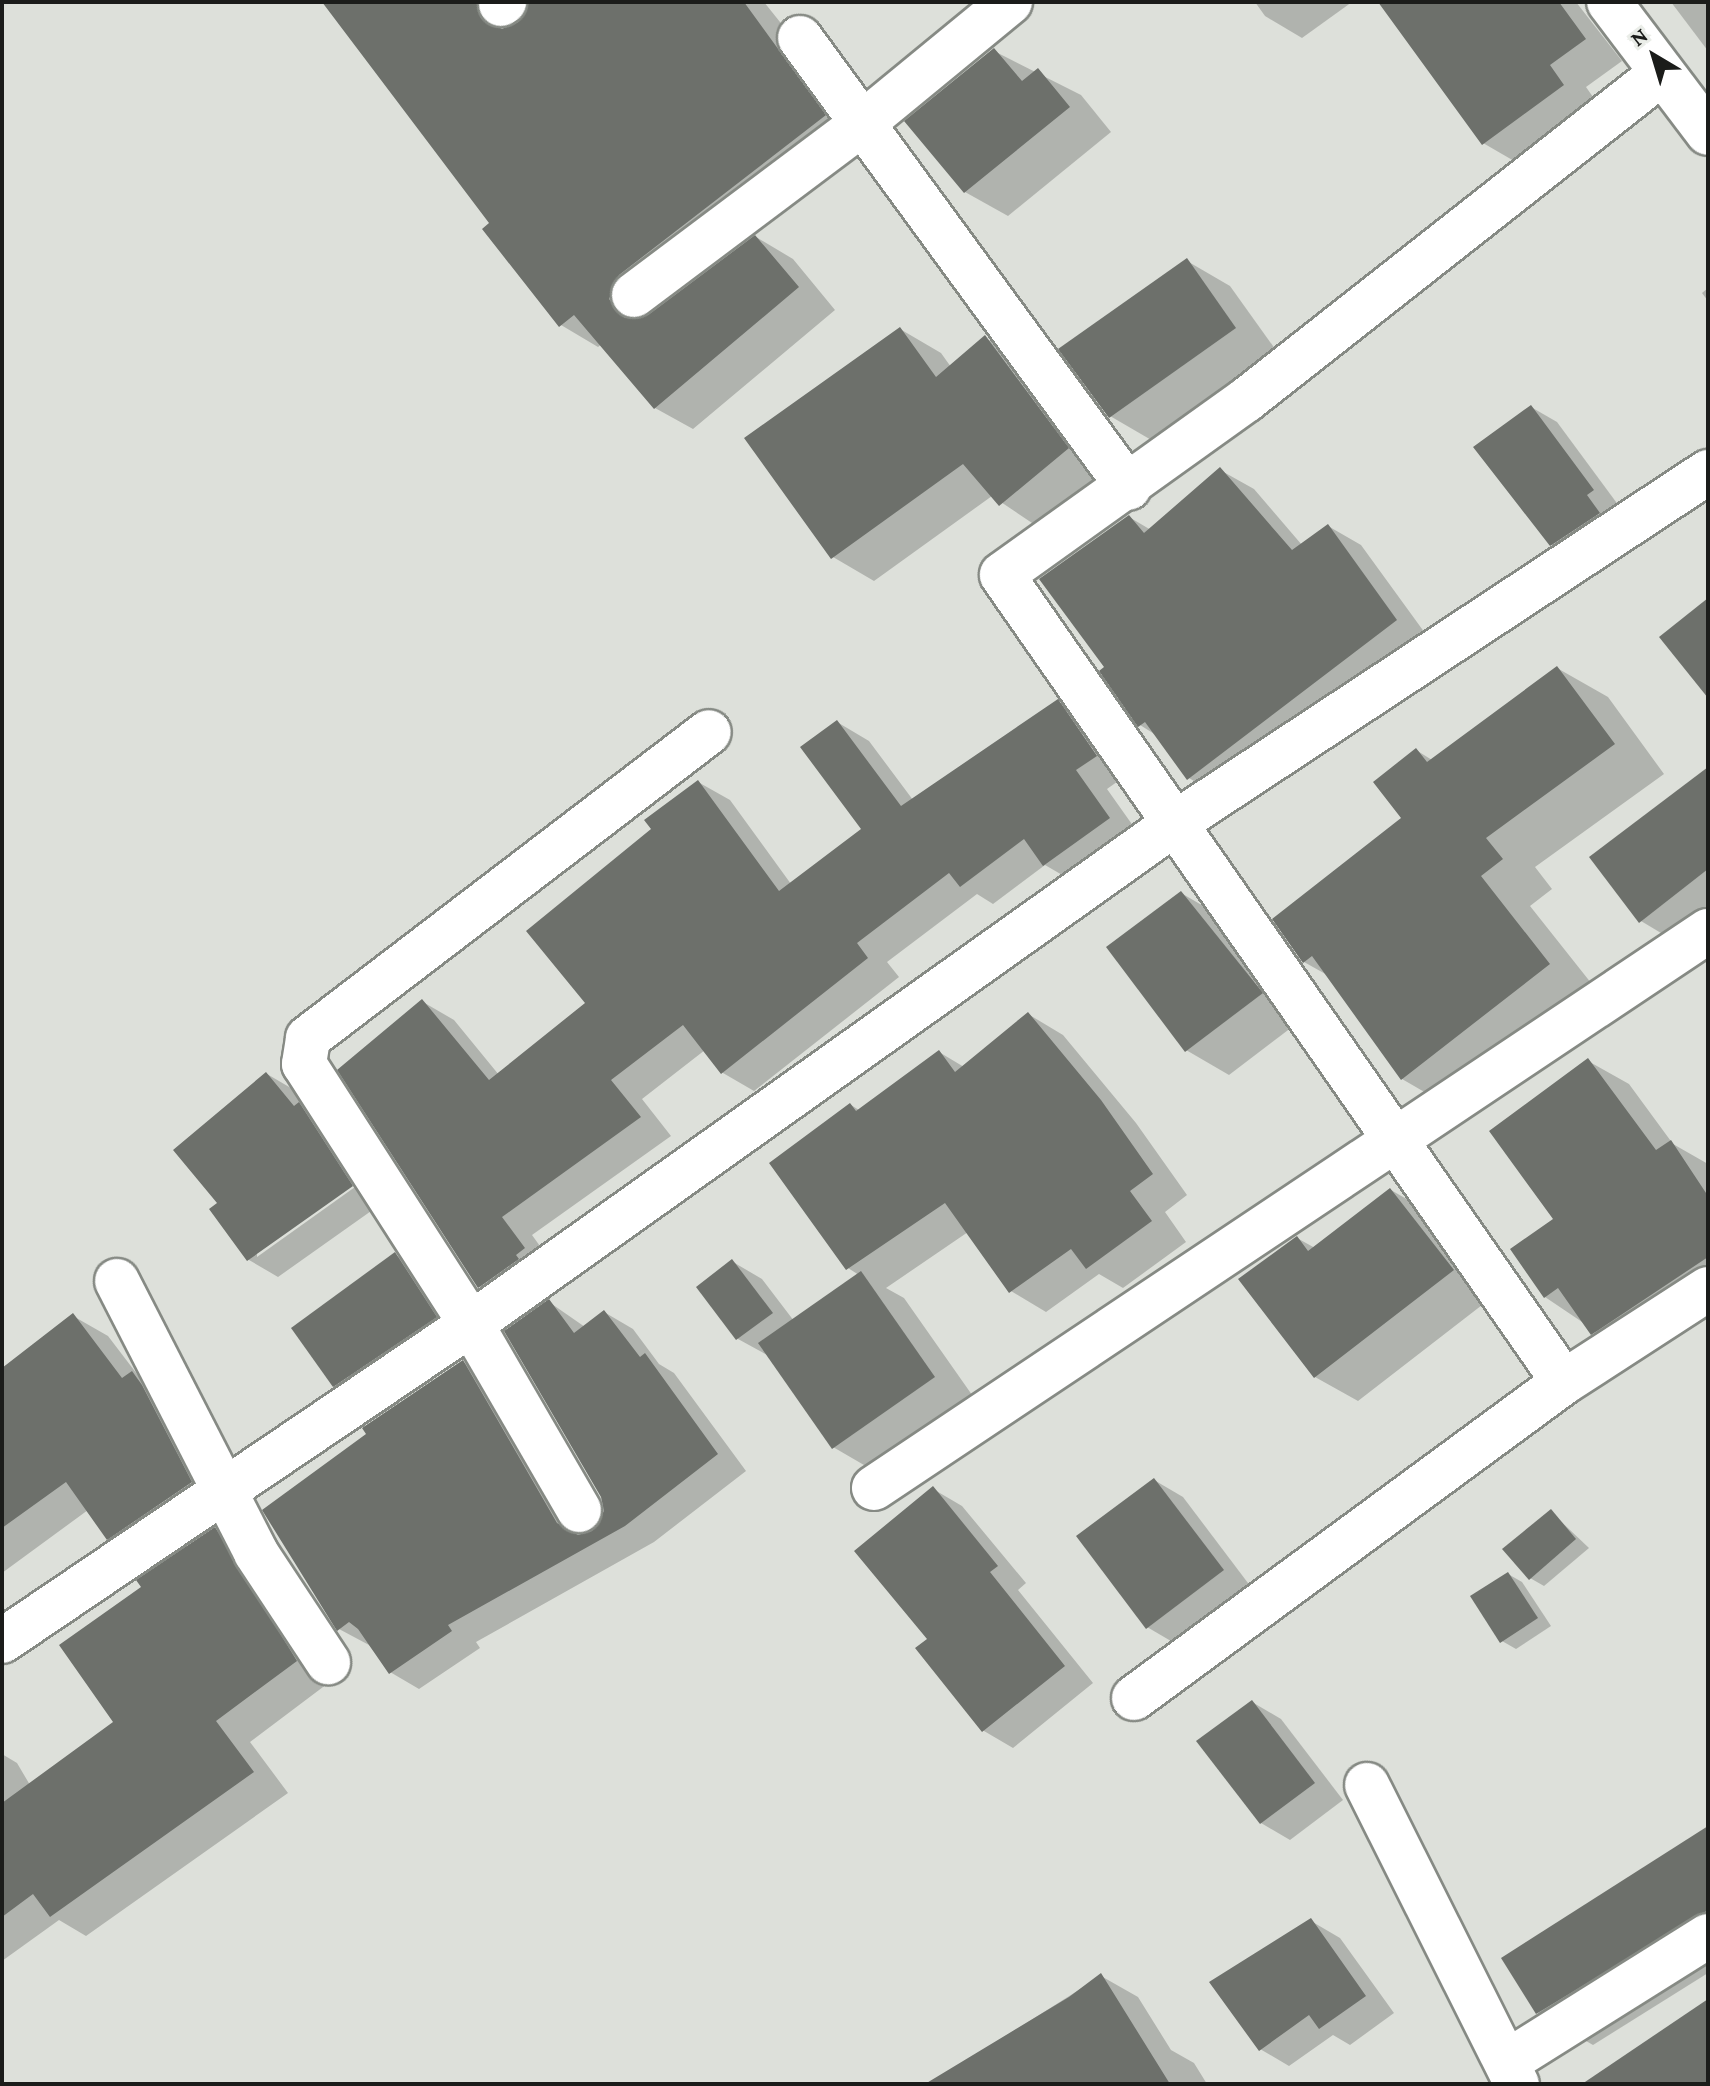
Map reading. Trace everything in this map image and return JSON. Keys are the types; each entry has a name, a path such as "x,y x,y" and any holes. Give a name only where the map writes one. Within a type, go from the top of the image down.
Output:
{"street":[{"path":"634,295 864,122 1010,2"},
{"path":"1609,2 1708,133"},
{"path":"800,38 1129,488"},
{"path":"1564,1382 1002,575 1129,488 1662,73"},
{"path":"2,1641 228,1492 471,1324 1174,824 1708,472"},
{"path":"579,1510 471,1324 304,1064 308,1038 709,732"},
{"path":"874,1488 1708,931"},
{"path":"117,1281 228,1492 256,1553 328,1662"},
{"path":"1134,1698 1564,1382 1708,1289"},
{"path":"1367,1785 1512,2073 1708,1936"}],"building":[{"path":"322,2 477,2 481,18 502,29 518,22 529,2 744,2 826,115 619,275 609,299 625,318 648,315 755,235 799,287 654,409 574,315 559,327 482,229 489,223"},
{"path":"1378,2 1559,2 1586,39 1550,65 1564,85 1482,145"},
{"path":"994,48 1022,81 1038,68 1070,107 964,193 904,121"},
{"path":"1187,258 1236,328 1109,418 1058,349"},
{"path":"900,327 936,377 985,335 1069,448 999,506 963,464 831,559 744,438"},
{"path":"1531,405 1594,490 1587,495 1600,513 1550,546 1473,447"},
{"path":"1220,467 1292,550 1328,524 1397,620 1187,780 1145,722 1138,727 1099,671 1104,667 1039,579 1129,515 1144,533"},
{"path":"1708,598 1708,698 1659,637"},
{"path":"1557,666 1615,744 1486,838 1503,859 1481,876 1550,964 1401,1080 1312,956 1303,963 1272,919 1401,818 1373,782 1416,748 1427,762"},
{"path":"1058,699 1097,756 1076,770 1110,818 1043,866 1024,839 960,887 949,873 857,943 868,958 721,1074 683,1025 611,1080 641,1117 502,1217 525,1248 516,1255 519,1259 478,1288 337,1070 422,999 489,1080 585,1003 526,931 651,829 644,820 698,780 779,891 861,829 800,747 837,720 901,806"},
{"path":"1708,767 1708,869 1639,923 1589,857"},
{"path":"1181,891 1263,993 1185,1052 1106,947"},
{"path":"1028,1012 1101,1100 1153,1174 1130,1191 1152,1221 1086,1269 1071,1249 1009,1293 945,1203 846,1270 769,1163 850,1103 856,1111 939,1050 955,1072"},
{"path":"1588,1058 1656,1150 1671,1140 1708,1196 1708,1257 1591,1335 1558,1288 1544,1298 1510,1249 1553,1219 1489,1131"},
{"path":"266,1072 294,1106 299,1102 353,1186 247,1261 209,1209 217,1203 173,1150"},
{"path":"1390,1188 1454,1270 1314,1378 1238,1279 1297,1236 1308,1251"},
{"path":"395,1252 437,1317 333,1387 291,1328"},
{"path":"732,1259 773,1313 736,1340 696,1287"},
{"path":"861,1271 935,1377 832,1449 758,1343"},
{"path":"549,1299 574,1333 604,1310 640,1357 645,1353 718,1454 625,1526 448,1625 452,1631 389,1674 358,1629 349,1622 337,1631 262,1510 366,1434 362,1428 463,1360 557,1523 578,1535 592,1531 604,1511 601,1497 504,1331"},
{"path":"73,1313 122,1378 132,1371 142,1385 192,1482 107,1540 66,1482 2,1528 2,1368"},
{"path":"1154,1478 1224,1570 1146,1629 1076,1536"},
{"path":"933,1486 998,1566 990,1572 1065,1666 982,1732 915,1648 927,1639 854,1551"},
{"path":"1551,1509 1576,1539 1529,1580 1502,1549"},
{"path":"215,1527 297,1661 216,1721 254,1772 50,1917 33,1894 2,1917 2,1803 113,1722 59,1645 141,1587 136,1580"},
{"path":"1508,1572 1538,1618 1500,1643 1470,1596"},
{"path":"1252,1700 1315,1783 1260,1824 1196,1741"},
{"path":"1708,1826 1708,1910 1536,2014 1501,1958"},
{"path":"1311,1918 1366,1996 1319,2029 1309,2015 1259,2051 1209,1982"},
{"path":"1101,1973 1170,2084 925,2084 1069,1997"},
{"path":"1708,1999 1708,2084 1582,2084"}]}
